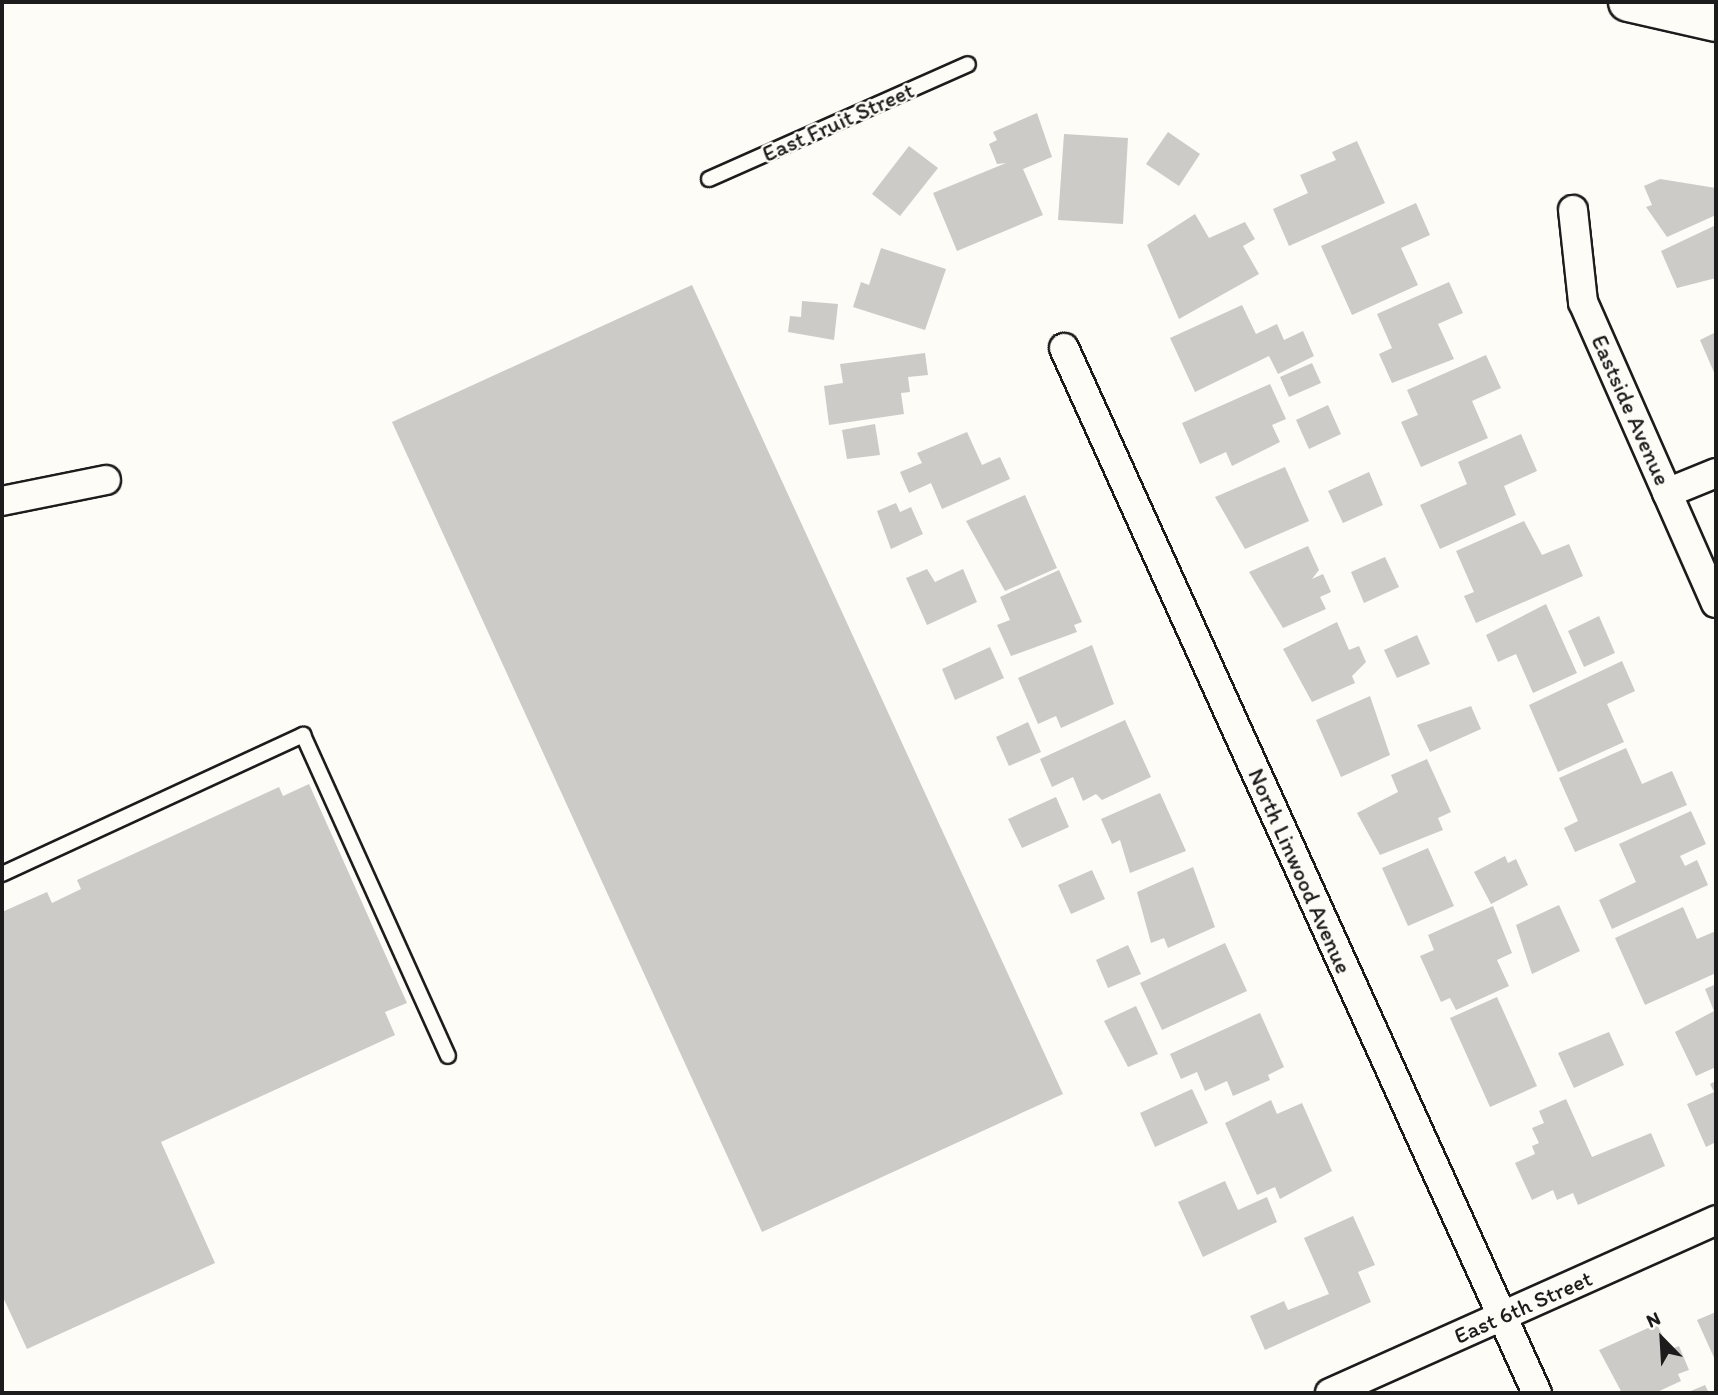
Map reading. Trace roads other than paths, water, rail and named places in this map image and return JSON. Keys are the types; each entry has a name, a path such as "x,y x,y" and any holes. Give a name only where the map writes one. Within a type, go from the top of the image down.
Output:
{"highway":[{"path":"1628,2 1716,22"}],"street":[{"name":"Eastside Avenue","path":"1573,210 1583,302 1716,603"},
{"name":"North Linwood Avenue","path":"1064,348 1537,1393"},
{"path":"1667,493 1716,473"},
{"path":"2,501 106,480"},
{"name":"East 6th Street","path":"1330,1393 1716,1220"}],"lane":[{"name":"East Fruit Street","path":"709,179 968,64"},
{"path":"2,874 303,735 448,1056"}]}
